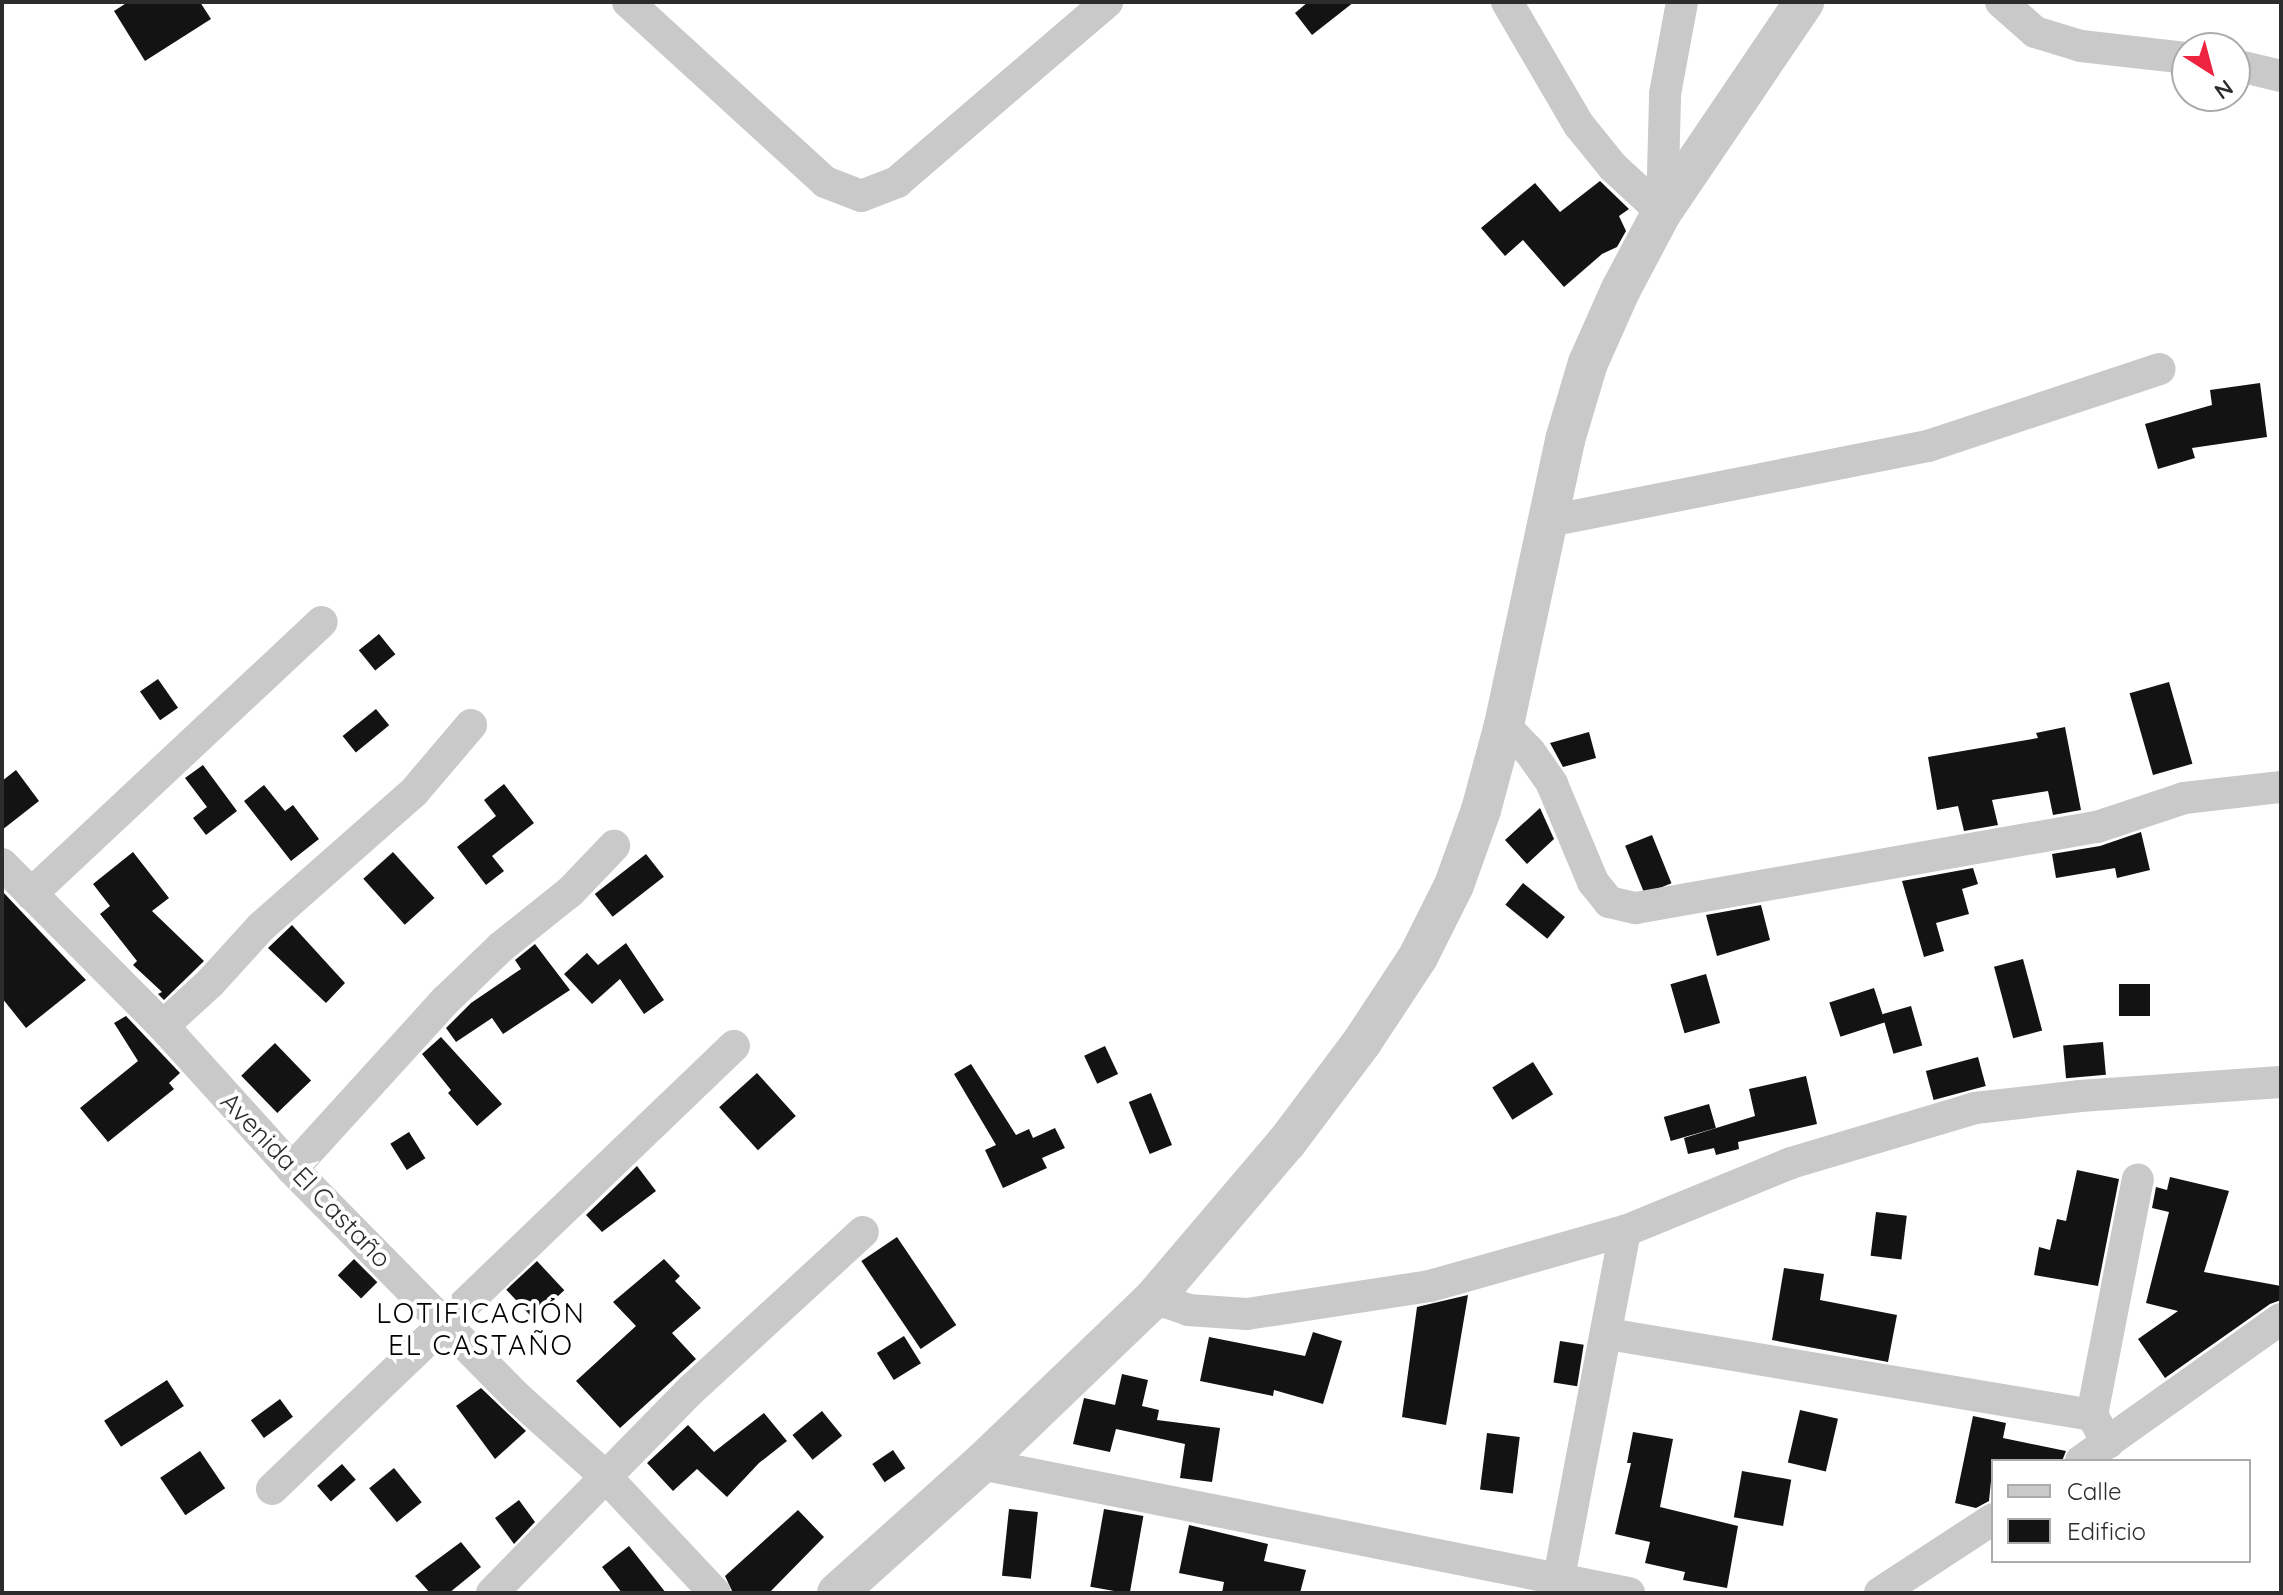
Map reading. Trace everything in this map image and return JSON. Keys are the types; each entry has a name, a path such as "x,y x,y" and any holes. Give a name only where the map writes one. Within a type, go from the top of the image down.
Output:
{"street":[{"path":"628,2 825,182 861,196 897,182 1107,2"},
{"path":"1507,2 1579,125 1613,167 1662,212"},
{"path":"1662,212 1665,94 1682,2"},
{"path":"837,1593 981,1464 1154,1298 1287,1142 1362,1042 1418,957 1459,870 1481,810 1504,725 1565,440 1588,363 1621,289 1662,212 1804,2"},
{"path":"2001,2 2035,32 2081,46 2171,56"},
{"path":"2251,69 2281,76"},
{"path":"1549,521 1928,446 2160,369"},
{"path":"31,894 322,622"},
{"path":"163,1026 210,983 261,927 414,792 471,725"},
{"path":"1504,725 1530,752 1552,784 1593,882 1609,902 1636,908 2097,827 2184,798 2281,787"},
{"path":"292,1169 446,1000 501,947 570,892 614,846"},
{"name":"Avenida El Castaño","path":"2,864 163,1026 292,1169 519,1399 606,1477 715,1593"},
{"path":"272,1489 734,1046"},
{"path":"1154,1298 1188,1310 1247,1314 1430,1286 1625,1231 1791,1163 1975,1108 2080,1096 2281,1082"},
{"path":"2108,1443 2092,1415 2138,1179"},
{"path":"1557,1585 1608,1334 1625,1231"},
{"path":"492,1593 692,1389 863,1232"},
{"path":"2084,1459 2281,1319"},
{"path":"1608,1334 2092,1415"},
{"path":"981,1464 1557,1585 1629,1593"},
{"path":"1880,1593 1991,1520"}],"building":[{"path":"128,2 200,2 211,19 145,61 114,11"},
{"path":"1308,2 1354,2 1312,35 1295,13"},
{"path":"1600,181 1629,209 1619,216 1626,231 1617,247 1602,254 1564,287 1523,240 1505,256 1481,228 1535,183 1560,212"},
{"path":"2260,383 2267,437 2192,448 2195,458 2158,469 2145,424 2212,405 2210,390"},
{"path":"379,634 395,654 375,671 359,650"},
{"path":"158,679 178,708 160,720 140,692"},
{"path":"2169,682 2192,764 2153,775 2130,693"},
{"path":"376,709 389,725 356,752 343,736"},
{"path":"2065,727 2081,810 2053,815 2048,791 1992,800 1998,825 1964,831 1958,806 1937,810 1928,757 2038,738 2036,733"},
{"path":"1589,732 1596,758 1563,767 1550,743"},
{"path":"203,765 237,811 206,835 193,818 207,807 185,778"},
{"path":"16,770 39,801 2,830 2,781"},
{"path":"504,784 534,823 492,856 504,871 486,885 457,847 496,816 484,800"},
{"path":"264,785 285,811 293,805 319,839 291,861 244,801"},
{"path":"1540,808 1554,839 1527,864 1505,840"},
{"path":"2141,832 2150,870 2117,878 2115,868 2056,878 2052,854 2100,846"},
{"path":"1652,835 1671,883 1645,894 1625,846"},
{"path":"133,852 169,898 152,911 204,961 164,1000 158,994 162,992 133,965 137,961 100,914 110,906 93,884"},
{"path":"393,852 434,898 405,925 363,879"},
{"path":"646,854 664,877 613,917 595,894"},
{"path":"1973,868 1978,884 1962,889 1969,914 1936,923 1944,951 1924,957 1902,881"},
{"path":"1523,883 1565,917 1547,939 1505,905"},
{"path":"2,891 86,980 26,1028 2,998"},
{"path":"1761,905 1770,940 1717,956 1706,915"},
{"path":"292,925 345,983 326,1003 268,948"},
{"path":"626,943 664,1000 644,1014 620,979 592,1004 564,974 587,953 598,965"},
{"path":"535,944 570,990 503,1034 492,1018 456,1042 446,1028 471,1003 521,969 515,960"},
{"path":"2023,959 2042,1030 2013,1038 1994,967"},
{"path":"1706,974 1720,1023 1684,1033 1670,984"},
{"path":"2119,984 2150,984 2150,1016 2119,1016"},
{"path":"1874,988 1885,1022 1840,1037 1829,1003"},
{"path":"1911,1006 1922,1045 1893,1054 1882,1014"},
{"path":"126,1016 180,1073 169,1083 174,1089 108,1142 80,1108 138,1061 114,1023"},
{"path":"441,1037 502,1104 477,1126 448,1093 451,1090 422,1054"},
{"path":"2103,1042 2106,1075 2066,1078 2063,1045"},
{"path":"275,1043 311,1080 277,1113 241,1076"},
{"path":"1105,1046 1118,1074 1097,1084 1084,1056"},
{"path":"1978,1057 1986,1086 1934,1100 1926,1071"},
{"path":"1533,1062 1553,1094 1512,1120 1492,1087"},
{"path":"971,1064 1016,1135 1029,1129 1033,1138 1055,1128 1065,1148 1042,1158 1047,1168 1003,1188 985,1150 996,1145 954,1074"},
{"path":"757,1073 796,1116 758,1150 719,1107"},
{"path":"1806,1076 1817,1124 1738,1142 1739,1149 1716,1155 1714,1148 1688,1154 1684,1138 1755,1116 1749,1089"},
{"path":"1151,1093 1172,1145 1150,1154 1129,1102"},
{"path":"1709,1104 1716,1128 1671,1141 1664,1117"},
{"path":"409,1132 425,1158 407,1170 390,1144"},
{"path":"637,1166 656,1191 602,1232 586,1215"},
{"path":"2077,1170 2119,1179 2098,1286 2034,1275 2039,1247 2050,1250 2057,1219 2066,1221"},
{"path":"2170,1177 2229,1191 2204,1272 2281,1286 2281,1300 2270,1304 2165,1378 2138,1339 2178,1311 2146,1303 2169,1212 2152,1208 2156,1187 2167,1190"},
{"path":"1876,1212 1907,1216 1901,1259 1871,1256"},
{"path":"897,1237 956,1325 921,1349 861,1261"},
{"path":"354,1259 377,1282 361,1299 338,1275"},
{"path":"664,1259 680,1276 675,1281 701,1308 672,1333 696,1359 620,1428 576,1381 636,1326 613,1302"},
{"path":"537,1261 564,1290 534,1319 506,1290"},
{"path":"1784,1268 1824,1274 1820,1300 1897,1315 1888,1362 1772,1340"},
{"path":"1468,1295 1446,1425 1402,1417 1417,1307"},
{"path":"1313,1332 1342,1341 1323,1404 1274,1390 1273,1396 1200,1381 1209,1337 1305,1356"},
{"path":"904,1336 921,1363 894,1380 877,1353"},
{"path":"1560,1341 1584,1345 1577,1386 1553,1382"},
{"path":"1122,1374 1148,1380 1142,1406 1159,1410 1157,1420 1220,1428 1212,1482 1180,1478 1185,1444 1116,1429 1110,1452 1073,1444 1084,1398 1115,1405"},
{"path":"167,1380 184,1406 121,1447 104,1421"},
{"path":"481,1388 526,1431 495,1459 456,1406"},
{"path":"280,1399 293,1417 264,1438 251,1420"},
{"path":"1800,1410 1838,1419 1826,1471 1788,1463"},
{"path":"822,1411 842,1436 813,1460 792,1435"},
{"path":"764,1413 787,1441 759,1463 727,1497 697,1469 673,1491 647,1463 688,1425 714,1452"},
{"path":"1973,1416 2006,1423 2003,1438 2066,1451 2063,1459 1991,1459 1989,1501 1976,1508 1955,1503"},
{"path":"1633,1432 1673,1439 1660,1507 1738,1526 1727,1588 1683,1580 1685,1572 1645,1563 1650,1542 1615,1534 1631,1463 1627,1463"},
{"path":"1487,1433 1520,1437 1513,1494 1480,1490"},
{"path":"893,1450 905,1468 885,1482 872,1464"},
{"path":"200,1451 225,1488 185,1515 160,1478"},
{"path":"342,1464 356,1480 331,1501 317,1486"},
{"path":"394,1468 422,1502 397,1522 369,1488"},
{"path":"1742,1471 1791,1480 1783,1526 1734,1517"},
{"path":"519,1500 535,1522 514,1544 495,1518"},
{"path":"1009,1509 1038,1512 1031,1579 1002,1576"},
{"path":"1104,1509 1143,1516 1130,1593 1090,1587"},
{"path":"798,1510 824,1537 769,1593 733,1593 725,1576"},
{"path":"1189,1525 1268,1544 1264,1561 1306,1570 1300,1593 1222,1593 1224,1582 1179,1573"},
{"path":"461,1542 481,1567 449,1593 430,1593 415,1576"},
{"path":"629,1546 666,1593 622,1593 602,1567"}],"district":[{"name":"LOTIFICACIÓN EL CASTAÑO","path":"481,1329"}]}
